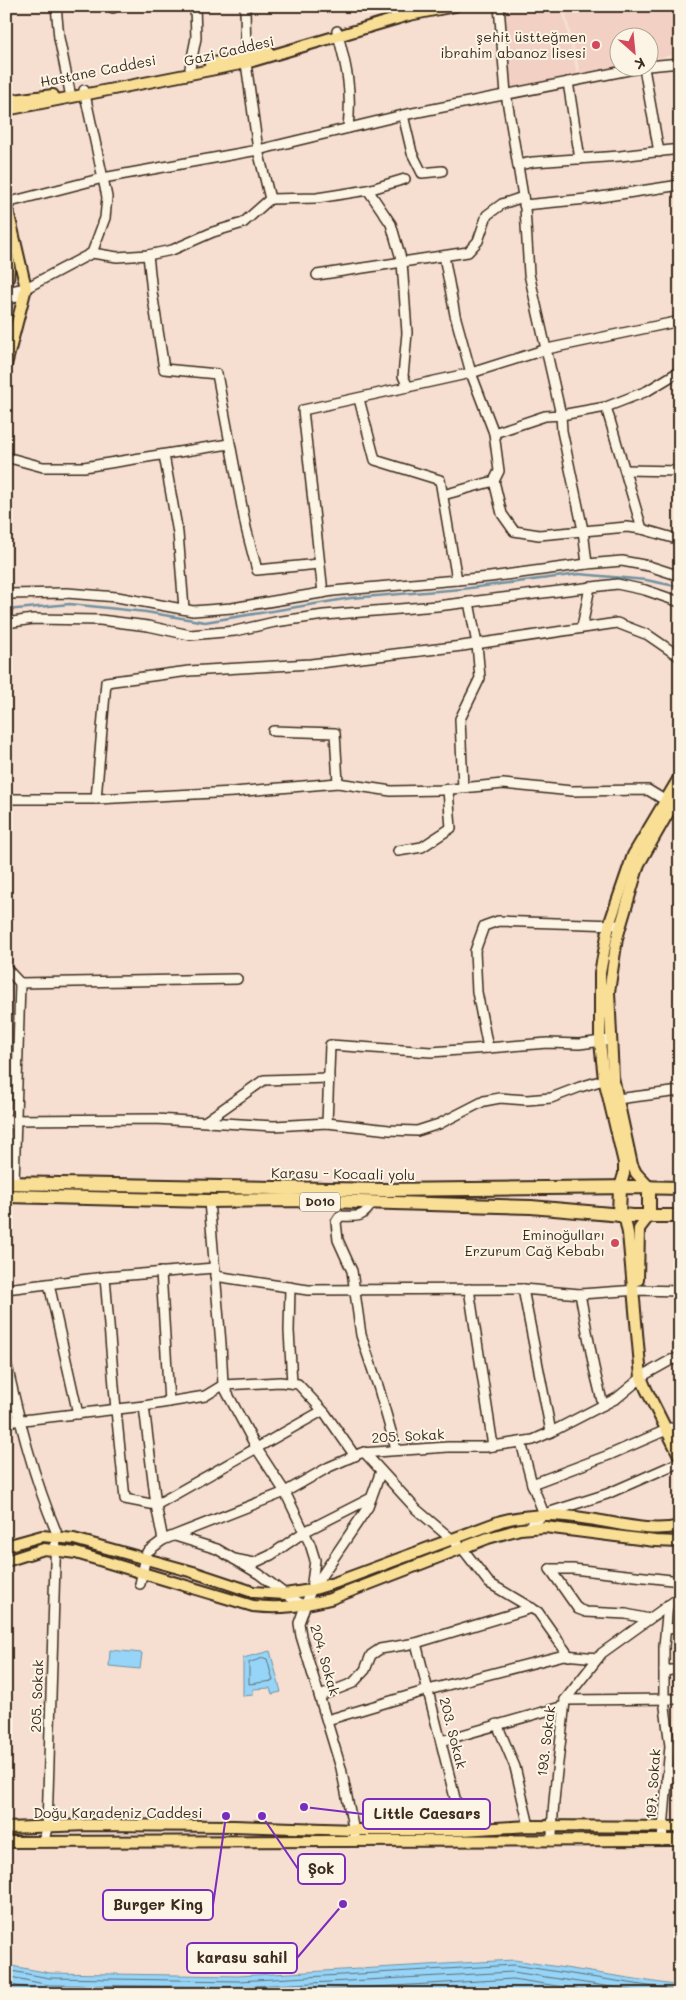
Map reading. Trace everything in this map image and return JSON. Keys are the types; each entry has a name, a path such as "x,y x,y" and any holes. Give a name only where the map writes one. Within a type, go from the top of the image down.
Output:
{"highway":[{"name":"Karasu - Kocaali yolu","path":"10,1183 384,1190 680,1188"},
{"path":"620,1187 620,1215"},
{"path":"649,1187 649,1216"},
{"name":"Karasu - Kocaali yolu","path":"6,1196 209,1201 291,1200 371,1204 531,1207 649,1216"},
{"name":"D010","path":"649,1216 680,1216"}],"main road":[{"name":"Hastane Caddesi","path":"6,101 70,92 84,92 190,68 246,60 338,34 394,10 426,6"},
{"path":"338,34 408,15 455,6"},
{"name":"Gazi Caddesi","path":"6,110 84,92 246,60"},
{"path":"6,203 25,291 6,365"},
{"path":"6,240 10,260 10,275 6,287"},
{"path":"605,1041 609,992 621,925 639,864 680,776"},
{"path":"620,1187 624,1174 624,1163 608,1078 600,973 609,925 632,855 668,802 679,794"},
{"path":"608,1078 617,1099 632,1166 649,1187"},
{"path":"620,1215 625,1219 628,1233 636,1291 644,1376 680,1457"},
{"path":"636,1291 639,1229 649,1216"},
{"path":"669,1429 680,1445"},
{"path":"6,1546 42,1536 87,1542 253,1592 285,1594 312,1590 502,1520 526,1515 544,1514 646,1528 680,1526"},
{"path":"6,1561 44,1550 76,1552 252,1606 279,1609 305,1606 330,1599 462,1548 496,1536 528,1528 545,1527 655,1542 680,1542"},
{"name":"Doğu Karadeniz Caddesi","path":"6,1828 234,1826 355,1830 463,1830 529,1826 680,1827"},
{"name":"Doğu Karadeniz Caddesi","path":"6,1842 680,1840"}],"street":[{"path":"56,6 59,38 70,92"},
{"path":"190,68 196,38 194,6"},
{"path":"245,6 246,60 258,150 270,199"},
{"path":"499,6 506,94 523,201 529,274 561,415 562,431 583,530 587,564"},
{"path":"338,34 348,71 351,94 348,128"},
{"path":"658,65 680,63"},
{"path":"6,203 103,178 258,150 403,115 608,74"},
{"path":"646,78 659,152"},
{"path":"568,82 580,159"},
{"path":"84,92 107,197 105,218 92,254"},
{"path":"403,115 412,154 422,173 442,172"},
{"path":"518,165 533,162 679,149 680,158"},
{"path":"6,300 92,254 116,257 148,255 172,250 213,232 243,223 270,199 317,198 368,190 405,179"},
{"path":"317,275 468,252 478,241 487,215 502,204 523,201 587,199 680,185"},
{"path":"368,190 391,224 402,262 407,333 403,376 408,387"},
{"path":"148,255 164,369 217,374 246,528 257,570 319,564"},
{"path":"444,256 455,315 471,373 494,433 499,471 494,481 502,514 514,531 539,535 627,527 642,529 680,540"},
{"path":"6,292 25,291"},
{"path":"323,593 303,410 471,373 547,349 680,320"},
{"path":"494,433 546,416 606,407 647,390 680,371"},
{"path":"359,399 375,460 440,480 457,580"},
{"path":"606,407 642,529"},
{"path":"6,457 43,467 84,467 229,444"},
{"path":"164,455 178,533 184,609"},
{"path":"625,470 680,471"},
{"path":"443,495 494,481"},
{"path":"6,594 67,593 117,597 193,610 232,608 323,593 622,561 649,566 680,576"},
{"path":"6,622 33,618 100,620 148,626 190,635 235,631 275,622 324,615 469,602 617,584 645,590 680,602"},
{"path":"582,627 590,587"},
{"path":"463,788 460,719 480,678 477,644 469,602"},
{"path":"96,799 106,682 189,671 311,664 477,644 617,623 648,635 680,657"},
{"path":"273,731 335,733 338,784"},
{"path":"6,800 96,799 234,792 338,784 391,791 448,790 503,784 572,791 648,790 668,802"},
{"path":"398,851 422,846 451,828 448,790"},
{"path":"488,1048 477,992 475,951 484,926 498,920 621,925"},
{"path":"6,968 20,983 11,1120 10,1183"},
{"path":"20,983 237,980"},
{"path":"327,1123 330,1045 431,1052 547,1043 579,1044 605,1041"},
{"path":"206,1121 264,1080 328,1078"},
{"path":"11,1120 117,1119 206,1121 274,1126 327,1123 417,1131 439,1124 484,1101 500,1098 527,1100 551,1098 608,1078"},
{"path":"617,1099 680,1091"},
{"path":"209,1201 223,1385"},
{"path":"371,1204 367,1212 360,1216 340,1216 336,1222 338,1240 352,1271 361,1335 396,1450"},
{"path":"161,1272 169,1402"},
{"path":"6,1289 161,1272 214,1272 308,1290 522,1289 580,1294 680,1291"},
{"path":"105,1277 125,1499 156,1505 257,1450 322,1411"},
{"path":"49,1284 78,1414"},
{"path":"290,1288 289,1331 292,1383"},
{"path":"469,1289 494,1446"},
{"path":"522,1289 551,1432"},
{"path":"580,1294 603,1405"},
{"name":"205. Sokak","path":"145,1558 147,1552 163,1540 285,1492 329,1467 364,1452 494,1446 521,1442 551,1432 617,1398 644,1376 671,1360 680,1358"},
{"name":"205. Sokak","path":"6,1361 20,1421 43,1501 56,1531 47,1827 44,1842"},
{"path":"6,1422 116,1410 205,1396 223,1385 292,1383 298,1384 322,1411 355,1456"},
{"name":"204. Sokak","path":"223,1385 257,1450 285,1492 315,1560 312,1590 299,1623 301,1636 341,1768 355,1830 355,1841"},
{"path":"144,1406 156,1505 163,1540"},
{"path":"532,1484 609,1455 669,1429"},
{"path":"521,1442 532,1484 544,1514"},
{"path":"364,1452 416,1509 462,1548 489,1583 538,1612 569,1656"},
{"path":"528,1528 544,1514 607,1494 680,1462"},
{"path":"312,1590 368,1507 381,1471"},
{"path":"234,1559 254,1563 271,1555 304,1532 372,1498"},
{"path":"174,1536 217,1549 260,1574 285,1594 305,1606"},
{"path":"140,1584 145,1558"},
{"path":"649,1619 626,1614 586,1612 578,1609 550,1569 573,1569 680,1581"},
{"path":"441,1741 564,1703 602,1653 680,1597"},
{"name":"197. Sokak","path":"662,1841 669,1741 664,1699 668,1605"},
{"path":"320,1696 353,1683 365,1670 370,1655 380,1649 416,1643 532,1608"},
{"path":"666,1629 680,1628"},
{"name":"203. Sokak","path":"416,1643 463,1830"},
{"path":"328,1720 428,1690 564,1655 598,1658"},
{"path":"664,1671 680,1669"},
{"name":"193. Sokak","path":"552,1841 554,1784 564,1703 680,1699"},
{"path":"497,1724 515,1767 529,1826"},
{"path":"669,1741 680,1740"},
{"path":"667,1778 680,1777"}],"shaded area":[{"path":"503,6 561,6 577,74 510,90"},
{"name":"şehit üstteğmen ibrahim abanoz lisesi","path":"564,6 680,6 680,53 658,58 658,28 608,28 608,69 581,75"}],"water":[{"path":"110,1650 142,1653 140,1669 109,1666"},
{"path":"270,1651 281,1692 272,1694 270,1688 253,1689 253,1695 243,1696 243,1658"},
{"path":"514,1960 680,1986 680,1994 6,1994 6,1965 50,1973 238,1976"}],"waterway":[{"path":"6,610 70,604 146,612 205,622 351,598 462,589 579,574 646,580 680,587"}],"place":[{"name":"şehit üstteğmen ibrahim abanoz lisesi","path":"596,45"},
{"name":"Eminoğulları Erzurum Cağ Kebabı","path":"615,1243"},
{"name":"Little Caesars","path":"304,1807"},
{"name":"Burger King","path":"226,1816"},
{"name":"Şok","path":"262,1816"},
{"name":"karasu sahil","path":"343,1904"}]}
